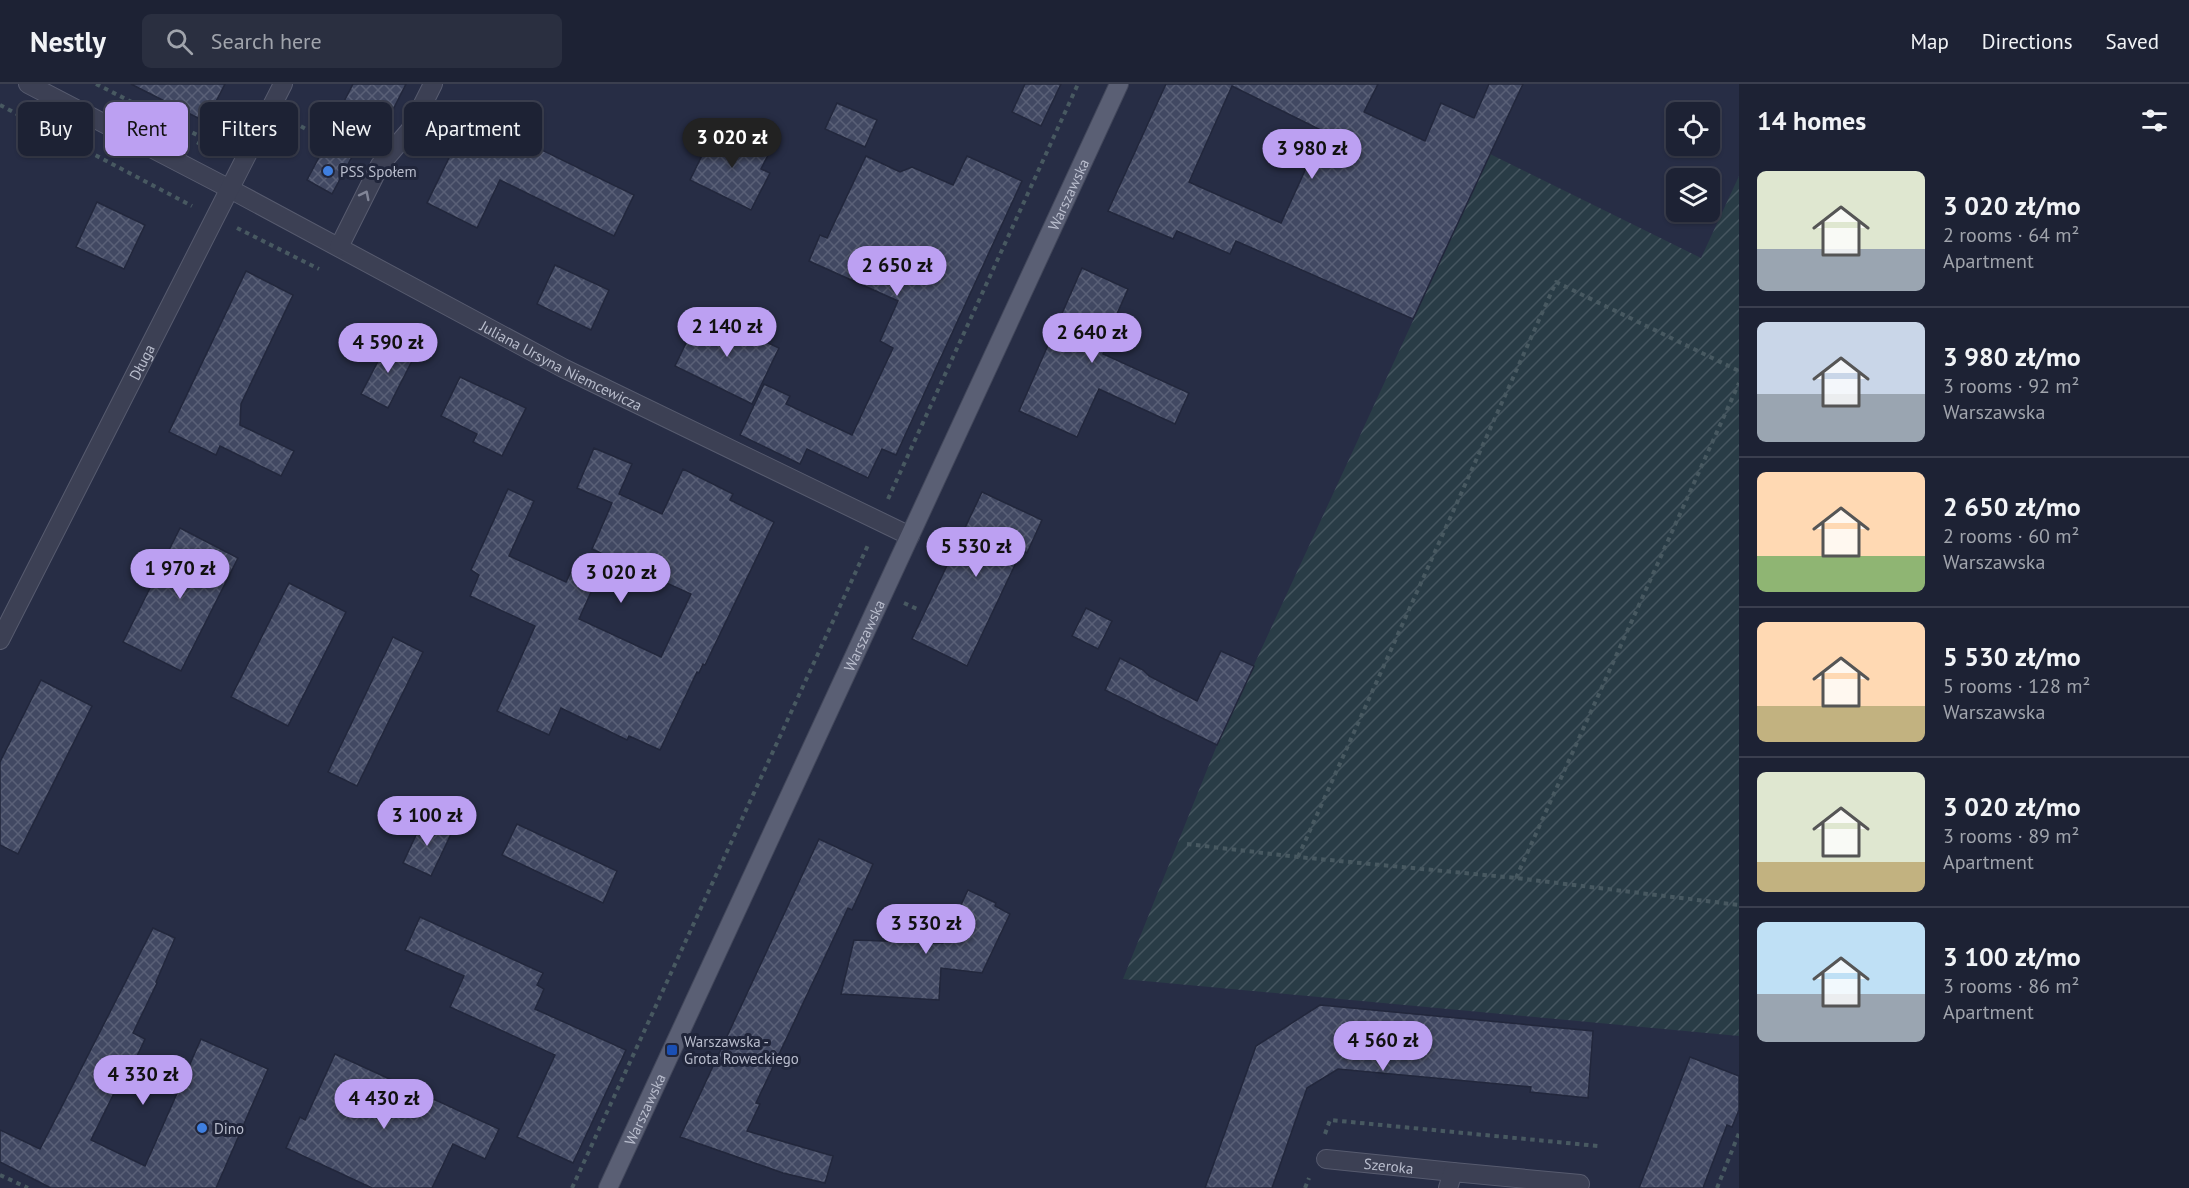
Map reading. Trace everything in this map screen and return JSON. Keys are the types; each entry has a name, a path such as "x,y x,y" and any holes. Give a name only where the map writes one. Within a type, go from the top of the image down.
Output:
{"main road":[{"name":"Warszawska","path":"608,1188 1119,84"}],"street":[{"name":"Juliana Ursyna Niemcewicza","path":"28,84 230,189 563,368 910,536"},
{"name":"Długa","path":"0,640 283,84"},
{"path":"339,247 380,165 410,130 433,84"},
{"name":"Szeroka","path":"1319,1164 1450,1180 1580,1184"}],"path":[{"path":"96,84 200,136"},
{"path":"572,1188 1078,84"},
{"path":"0,105 193,207 188,167 200,141"},
{"path":"298,125 360,158"},
{"path":"214,217 329,274"},
{"path":"1298,858 1556,282 1739,371"},
{"path":"1516,879 1739,383"},
{"path":"1187,844 1739,905"},
{"path":"1323,1140 1330,1120 1598,1146"},
{"path":"1717,1188 1739,1133"},
{"path":"1305,1188 1319,1164"},
{"path":"0,1175 28,1188"}],"shaded area":[{"path":"1490,154 1701,258 1718,222 1720,222 1720,217 1739,176 1739,1036 1123,979 1217,745"}],"building":[{"path":"131,84 225,84 216,102 200,102 200,117 188,113 188,102 166,102"},
{"path":"353,84 406,84 392,112 392,102 344,102"},
{"path":"1025,84 1061,84 1041,126 1012,112"},
{"path":"1166,84 1378,84 1364,112 1425,141 1441,103 1474,118 1489,84 1523,84 1413,319 1236,241 1230,254 1177,231 1173,239 1108,211","holes":["1232,86 1323,131 1281,223 1189,182"]},
{"path":"837,103 877,120 865,147 825,129"},
{"path":"716,127 769,153 761,169 770,173 751,210 690,180"},
{"path":"542,150 634,195 614,236 500,180 477,228 427,203 450,156 542,156"},
{"path":"320,156 352,156 332,194 307,180"},
{"path":"866,156 900,172 912,167 953,185 967,156 1022,181 896,455 882,449 868,478 807,449 800,464 740,435 764,384 790,396 786,404 852,435 893,348 880,341 898,301 809,261 820,235 827,238"},
{"path":"97,202 145,225 124,269 76,247"},
{"path":"555,265 609,290 591,330 537,304"},
{"path":"1082,268 1128,289 1113,323 1117,325 1103,354 1189,393 1175,424 1099,389 1077,437 1019,411"},
{"path":"246,271 293,295 241,404 240,425 294,451 281,476 220,446 216,455 169,432"},
{"path":"701,312 779,348 752,404 675,366"},
{"path":"389,340 416,353 388,408 361,394"},
{"path":"460,377 526,408 502,456 473,442 477,434 441,416"},
{"path":"594,448 632,464 619,494 662,514 683,469 733,494 730,500 774,522 705,665 703,664 699,673 697,672 660,750 629,736 627,740 561,708 549,735 497,711 535,626 470,596 479,575 471,570 508,489 534,501 509,556 566,582 577,559 601,570 579,619 661,657 691,594 592,549 612,503 577,488"},
{"path":"982,492 1042,520 1027,553 1022,550 967,666 912,639"},
{"path":"180,528 238,558 181,671 123,642"},
{"path":"289,583 346,612 288,726 231,697"},
{"path":"1086,608 1112,621 1098,649 1072,636"},
{"path":"393,637 423,652 357,786 328,772"},
{"path":"1221,651 1254,666 1217,745 1105,690 1120,658 1197,701"},
{"path":"41,680 92,706 18,854 0,845 0,762"},
{"path":"424,818 452,832 431,876 403,863"},
{"path":"517,824 617,871 603,903 502,855"},
{"path":"819,839 873,864 852,910 848,908 756,1103 760,1104 747,1131 833,1156 825,1183 783,1173 680,1137"},
{"path":"968,890 996,903 995,906 1010,914 982,973 941,968 939,1000 841,994 854,940 943,943"},
{"path":"420,917 543,973 537,985 544,989 535,1009 626,1050 573,1163 517,1137 555,1055 450,1007 464,976 405,950"},
{"path":"153,928 175,938 133,1033 145,1039 128,1075 124,1073 91,1140 145,1166 201,1039 268,1069 216,1188 51,1188 0,1162 0,1130 40,1149"},
{"path":"1320,1005 1593,1031 1588,1098 1530,1092 1531,1087 1338,1069 1307,1088 1272,1188 1205,1188 1256,1046"},
{"path":"335,1054 499,1129 485,1159 453,1144 432,1188 372,1188 286,1148 300,1117 305,1120"},
{"path":"1690,1057 1739,1076 1739,1110 1732,1127 1727,1125 1703,1188 1639,1188"}],"place":[{"name":"PSS Społem","path":"328,171"},
{"name":"Warszawska - Grota Roweckiego","path":"672,1050"},
{"name":"Dino","path":"202,1128"}]}
